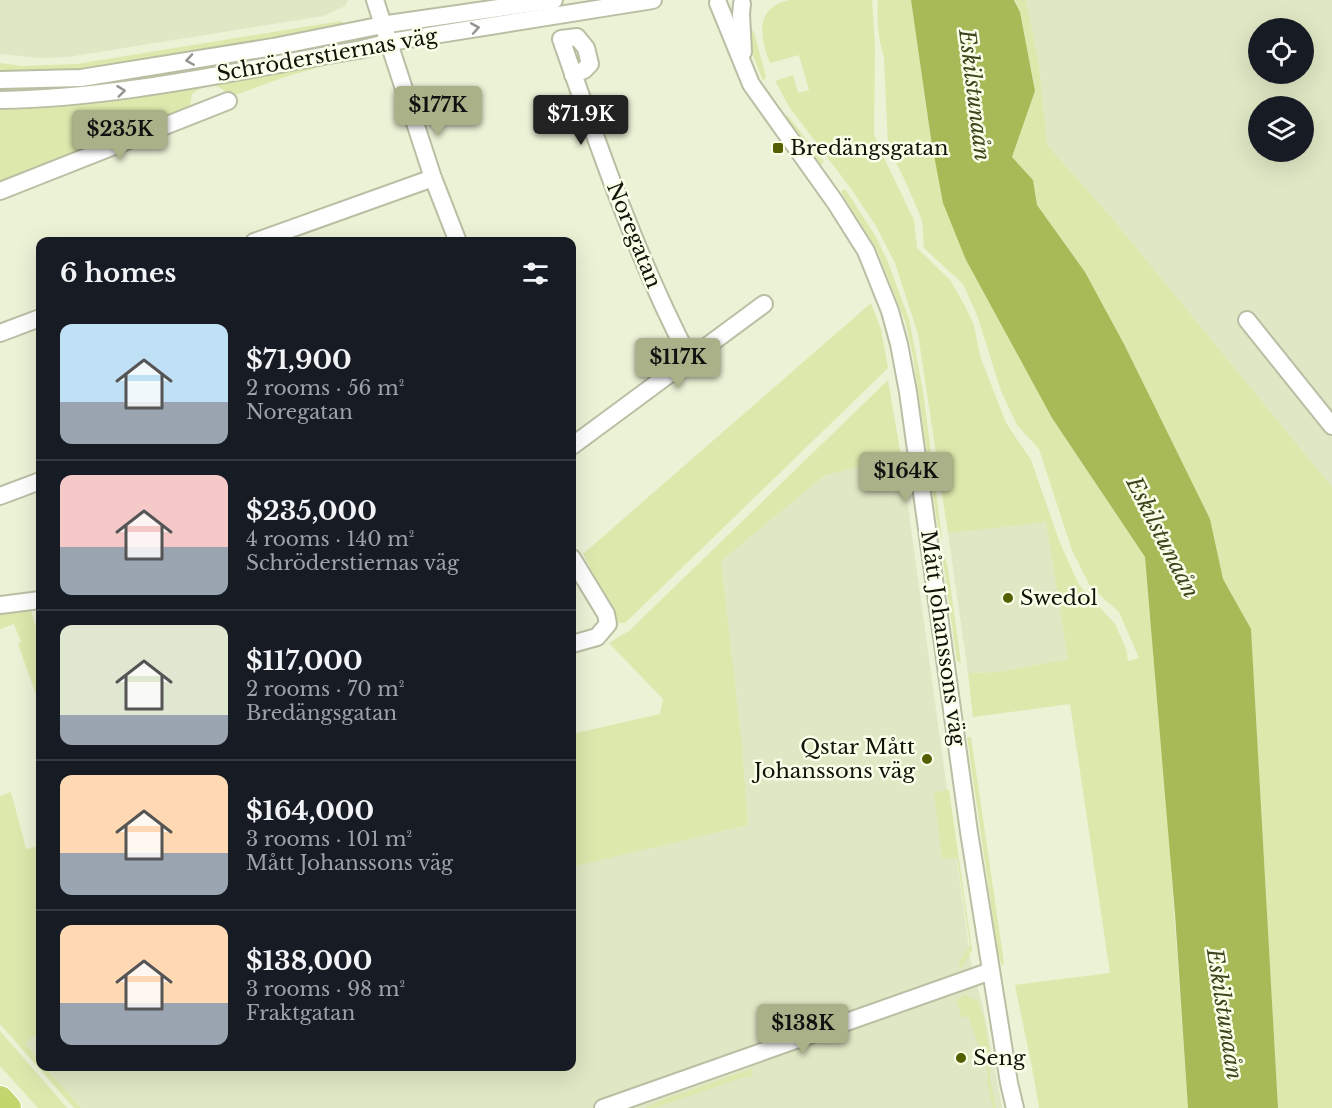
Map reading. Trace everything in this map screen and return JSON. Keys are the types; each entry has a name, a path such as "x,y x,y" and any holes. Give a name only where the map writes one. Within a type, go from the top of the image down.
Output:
{"highway":[{"path":"0,1099 8,1108"}],"street":[{"path":"375,0 433,178 456,237"},
{"name":"Schröderstiernas väg","path":"0,80 81,78 273,47 384,25 554,0"},
{"name":"Schröderstiernas väg","path":"0,100 50,99 149,87 358,50 390,42 652,0"},
{"path":"716,2 731,7 745,2"},
{"name":"Mått Johanssons väg","path":"716,2 751,84 835,202 866,251 883,291 899,344 908,393 969,832 1015,1108"},
{"name":"Mått Johanssons väg","path":"744,65 745,2"},
{"name":"Noregatan","path":"573,75 632,235 653,285 689,358"},
{"name":"Schröderstiernas väg","path":"0,191 228,100"},
{"path":"268,237 433,178"},
{"path":"576,443 764,304"},
{"path":"0,333 36,320"},
{"path":"1247,320 1332,426"},
{"path":"0,496 36,483"},
{"path":"576,565 606,614 608,624 597,638 576,643"},
{"path":"0,605 36,600"},
{"path":"603,1108 991,971"}],"shaded area":[{"path":"0,0 348,0 345,6 323,16 68,57 39,58 0,54"},
{"path":"789,0 872,0 875,46 874,134 914,220 917,248 950,280 965,306 974,325 980,356 1006,423 1031,460 1060,543 1079,585 1115,624 1126,649 1128,661 1139,658 1119,612 1090,586 1072,550 1039,449 1017,425 1001,391 977,315 963,284 924,248 922,220 888,146 884,57 878,29 878,0 911,0 931,139 966,260 1052,418 1145,557 1168,826 1188,1108 1039,1108 1015,985 1110,973 1070,704 973,717 968,673 999,672 1068,659 1046,522 948,533 918,334 895,263 876,226 852,190 790,108 775,81 793,75 798,93 809,90 799,55 770,63 764,44 762,34 765,17 778,4"},
{"path":"1015,0 1026,0 1039,65 1047,145 1111,217 1332,487 1332,1108 1278,1108 1251,629 1223,579 1210,519 1125,346 1085,272 1037,205 1033,180 1012,157 1035,91 1020,12"},
{"path":"1026,0 1332,0 1332,487 1111,217 1047,145 1039,65"},
{"path":"341,21 349,28 90,70 0,73 0,63 21,66 77,64"},
{"path":"751,29 754,32 766,77 763,81 747,31"},
{"path":"351,42 351,45 100,89 0,94 0,84"},
{"path":"351,58 288,76 229,97 222,88 207,86 192,94 190,107 0,185 0,106 93,103"},
{"path":"784,116 788,116 824,162 821,165"},
{"path":"845,189 876,237 909,319 923,391 942,538 939,536 913,356 905,321 877,250 841,192"},
{"path":"871,303 881,329 888,368 625,623 619,623 583,554"},
{"path":"888,380 901,456 825,475 721,561 742,745 748,825 576,866 576,733 660,714 663,699 609,643 629,631"},
{"path":"901,456 971,963 983,1007 1002,1108 81,1108 49,1071 576,1071 576,866 748,825 742,745 721,561 825,475"},
{"path":"1046,521 1068,659 999,672 968,673 948,533"},
{"path":"945,557 961,663 957,661 943,561"},
{"path":"31,611 36,627 36,694 18,644 21,642 14,624 0,629 0,614"},
{"path":"967,737 971,737 1004,963 1002,966 998,953"},
{"path":"949,790 972,950 961,968 958,965 970,945 957,858 942,859 934,792"},
{"path":"11,792 26,849 36,847 36,1034 25,1043 36,1056 36,1065 0,1024 0,796"},
{"path":"965,995 978,1001 984,1019 990,1054 990,1078 996,1108 993,1108 987,1083 988,1071 968,1016 962,1018 956,1000"},
{"path":"0,1031 67,1108 38,1108 0,1066"},
{"path":"36,1034 36,1056 25,1043"},
{"path":"751,1069 753,1074 749,1078 746,1076 654,1108 645,1108 660,1101"},
{"path":"41,1071 49,1071 81,1108 74,1108"}],"water":[{"name":"Eskilstunaån","path":"911,0 1014,0 1020,12 1035,91 1012,157 1033,180 1037,205 1085,272 1125,346 1210,519 1223,579 1251,629 1278,1108 1188,1108 1175,914 1145,557 1052,418 966,260 943,203 931,139"}],"place":[{"name":"Bredängsgatan","path":"778,148"},
{"name":"Swedol","path":"1008,598"},
{"name":"Qstar Mått Johanssons väg","path":"927,759"},
{"name":"Seng","path":"961,1058"}]}
